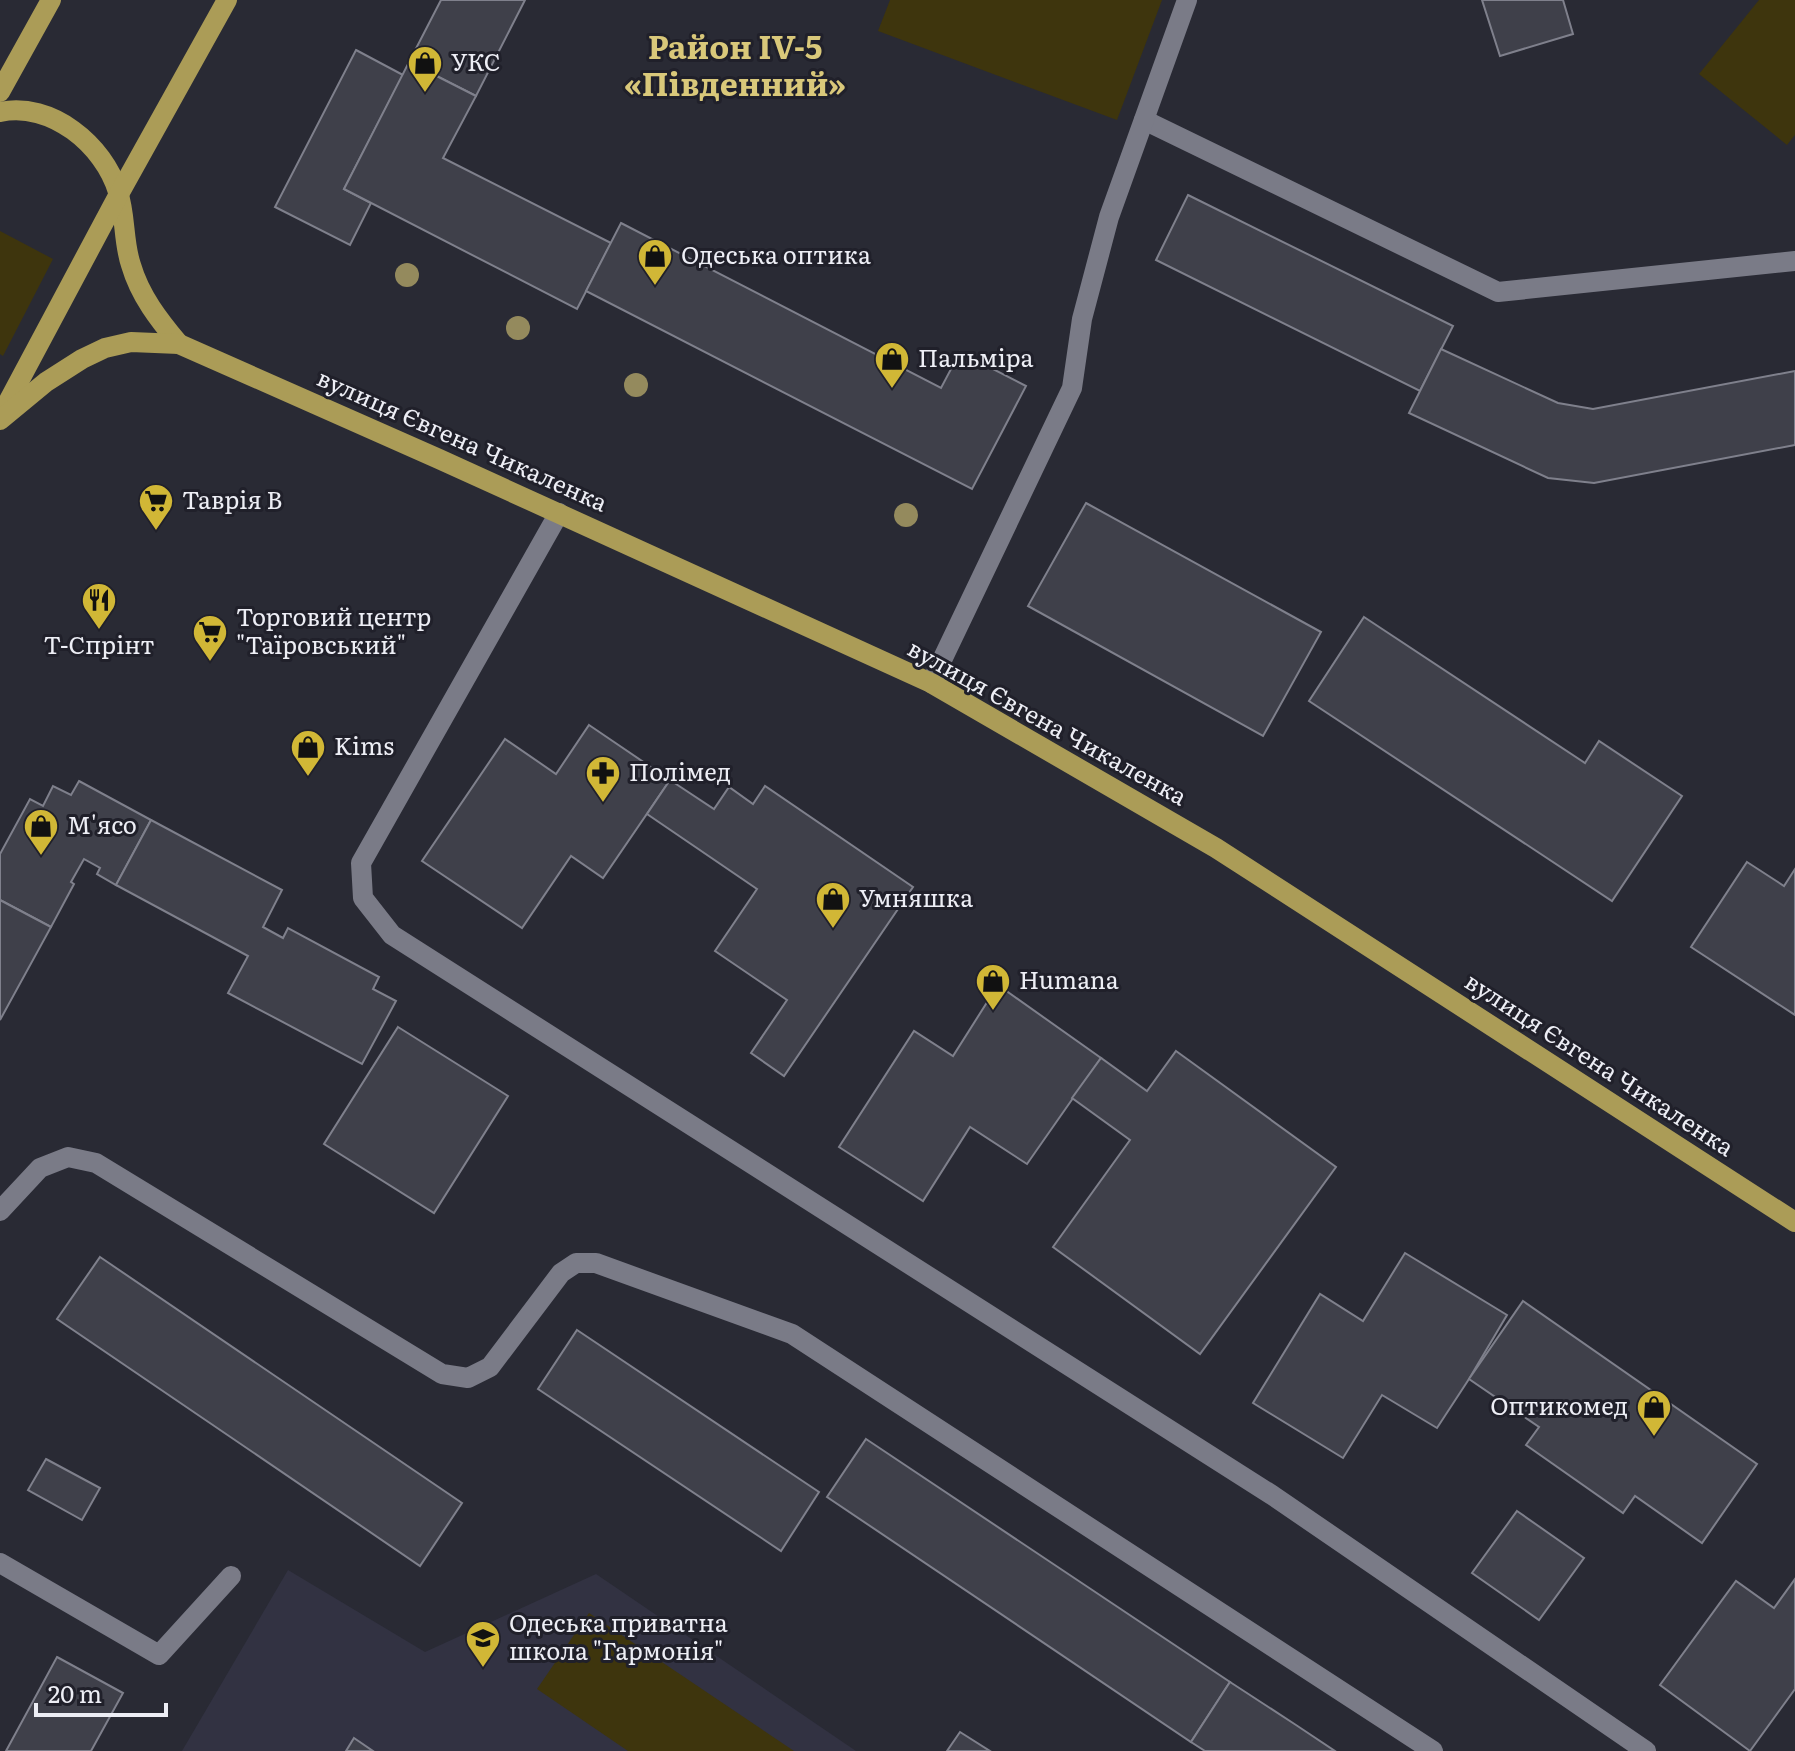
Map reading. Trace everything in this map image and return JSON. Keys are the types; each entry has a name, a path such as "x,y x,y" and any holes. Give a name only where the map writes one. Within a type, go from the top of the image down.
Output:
{"main road":[{"path":"0,92 51,0"},
{"path":"0,418 227,0"},
{"name":"вулиця Євгена Чикаленка","path":"0,112 36,112 71,129 101,158 119,194 131,267 156,317 179,344"},
{"name":"вулиця Євгена Чикаленка","path":"0,418 46,382 105,348 131,342 179,344 559,513 931,683 1216,848 1795,1222"}],"lane":[{"path":"931,683 1072,388 1082,319 1109,217 1187,0"},
{"path":"1144,120 1498,292 1795,261"},
{"path":"559,513 361,863 363,898 392,935 1272,1495 1646,1751"},
{"path":"0,1211 40,1168 68,1157 96,1163 442,1374 468,1378 490,1367 561,1273 576,1263 596,1263 792,1334 1433,1751"},
{"path":"2,1570 159,1655 231,1576"}],"shaded area":[{"path":"890,0 1162,0 1117,120 878,31"},
{"path":"1759,0 1795,0 1795,135 1787,145 1699,74"},
{"path":"0,231 53,259 3,356 0,354"},
{"name":"Одеська приватна школа \"Гармонія\"","path":"288,1570 425,1652 596,1574 856,1751 182,1751"},
{"path":"589,1613 794,1751 628,1751 537,1689"}],"building":[{"path":"441,0 525,0 476,96 409,62"},
{"path":"1482,0 1563,0 1573,34 1500,56"},
{"path":"356,50 403,75 344,189 371,203 350,245 275,207"},
{"path":"409,62 476,96 443,158 611,243 577,309 344,189"},
{"path":"1188,195 1453,326 1420,391 1156,260"},
{"path":"621,223 941,388 960,352 1026,386 972,489 586,291"},
{"path":"1441,349 1558,403 1593,409 1795,371 1795,445 1594,483 1548,478 1409,413"},
{"path":"1086,503 1321,632 1263,736 1028,606"},
{"path":"1364,617 1585,763 1599,741 1682,796 1612,901 1309,701"},
{"path":"589,725 670,780 603,878 571,856 522,928 422,861 505,739 556,774"},
{"path":"670,780 714,809 729,787 753,804 765,786 913,887 784,1076 751,1053 787,1000 715,951 757,889 647,814"},
{"path":"79,781 151,820 116,885 97,874 100,868 84,859 51,927 0,900 0,854 30,799 43,806 53,786 71,795"},
{"path":"151,820 282,890 263,927 283,938 288,928 379,977 373,989 396,1001 362,1064 228,993 248,956 116,885"},
{"path":"1747,862 1784,886 1795,869 1795,1015 1691,947"},
{"path":"0,900 51,927 0,1020"},
{"path":"998,985 1101,1058 1027,1164 970,1127 923,1201 839,1147 914,1031 953,1056"},
{"path":"398,1027 508,1096 434,1213 324,1144"},
{"path":"1176,1051 1336,1167 1200,1354 1053,1247 1130,1140 1072,1098 1101,1058 1147,1091"},
{"path":"1405,1253 1507,1315 1437,1428 1382,1395 1343,1458 1253,1403 1320,1294 1363,1321"},
{"path":"100,1257 462,1503 420,1566 57,1319"},
{"path":"1523,1301 1757,1464 1702,1543 1635,1496 1623,1513 1526,1445 1539,1427 1469,1379"},
{"path":"577,1330 819,1492 781,1551 538,1389"},
{"path":"866,1439 1230,1682 1191,1742 827,1497"},
{"path":"46,1459 100,1488 82,1520 28,1490"},
{"path":"1517,1511 1584,1558 1539,1620 1472,1573"},
{"path":"1795,1579 1795,1689 1750,1751 1660,1685 1736,1581 1774,1608"},
{"path":"57,1657 123,1693 91,1751 6,1751"},
{"path":"1230,1682 1335,1751 1205,1751 1191,1742"},
{"path":"960,1732 990,1751 947,1751"},
{"path":"354,1738 373,1751 346,1751"}],"place":[{"name":"УКС","path":"425,94"},
{"name":"Одеська оптика","path":"655,287"},
{"name":"Пальміра","path":"892,390"},
{"name":"Таврія В","path":"156,532"},
{"name":"Т-Спрінт","path":"99,631"},
{"name":"Торговий центр \"Таїровський\"","path":"210,663"},
{"name":"Kims","path":"308,778"},
{"name":"Полімед","path":"603,804"},
{"name":"М'ясо","path":"41,857"},
{"name":"Умняшка","path":"833,930"},
{"name":"Humana","path":"993,1012"},
{"name":"Оптикомед","path":"1654,1438"},
{"name":"Одеська приватна школа \"Гармонія\"","path":"483,1669"}],"district":[{"name":"Район IV-5 «Південний»","path":"735,66"}]}
